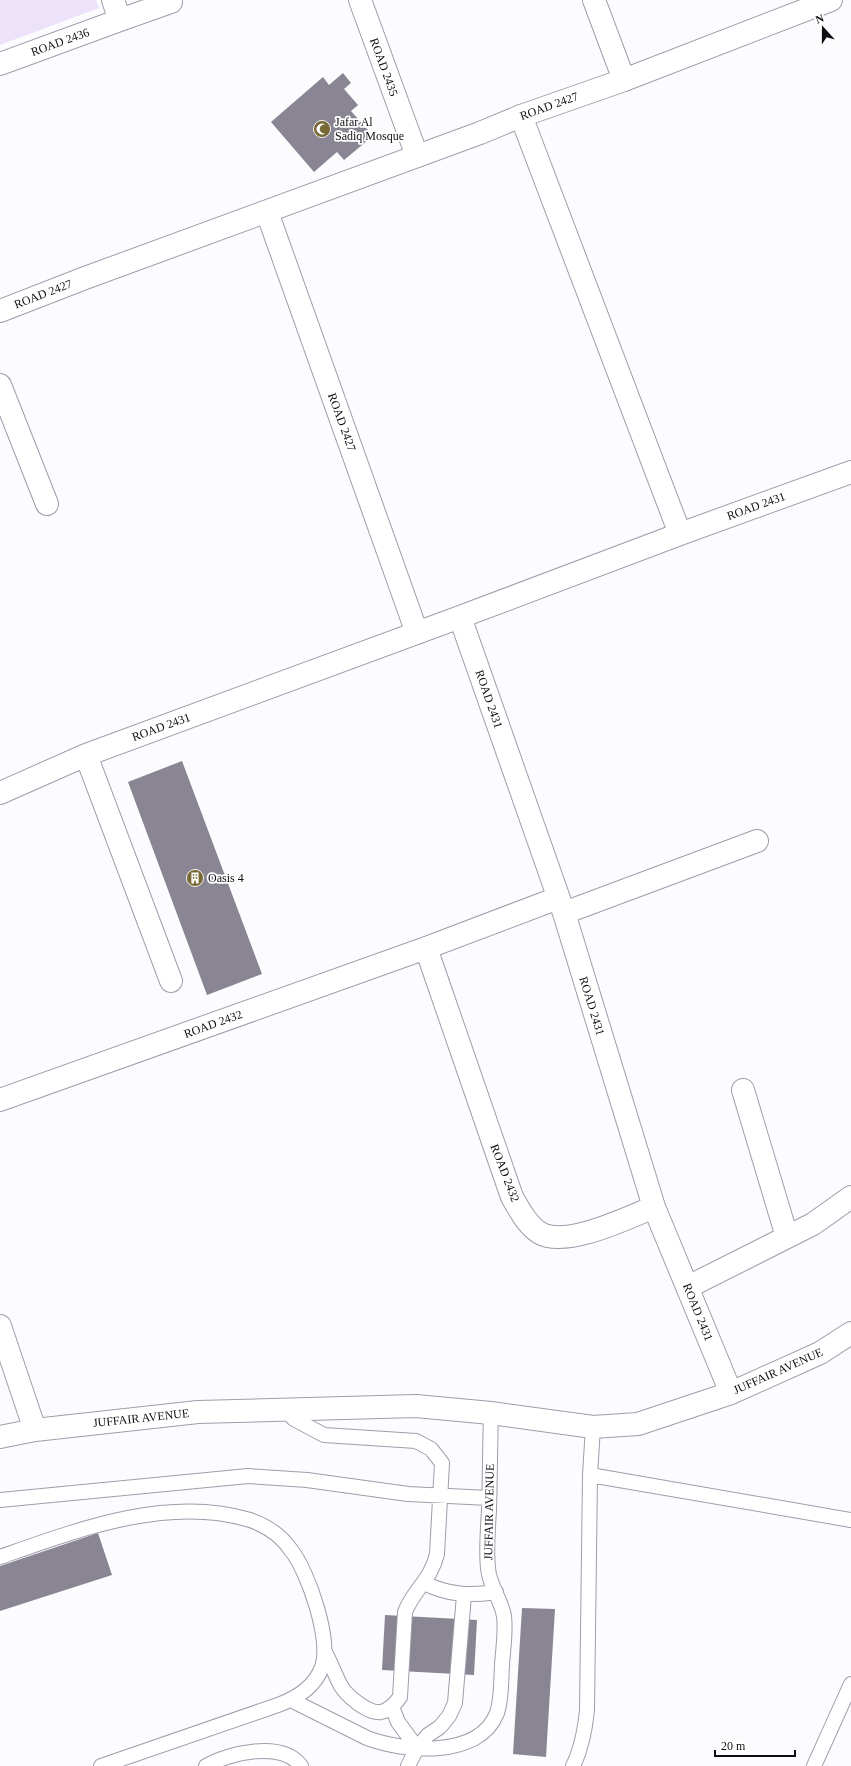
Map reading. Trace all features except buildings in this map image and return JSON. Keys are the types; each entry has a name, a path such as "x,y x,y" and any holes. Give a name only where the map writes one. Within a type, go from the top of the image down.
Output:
{"street":[{"path":"112,0 120,20"},
{"name":"ROAD 2435","path":"360,0 417,156"},
{"path":"594,0 624,80"},
{"name":"ROAD 2427","path":"0,311 521,116 624,80 831,0"},
{"name":"ROAD 2436","path":"0,64 171,2"},
{"path":"521,116 680,534"},
{"name":"ROAD 2427","path":"267,212 417,633"},
{"path":"0,385 47,504"},
{"name":"ROAD 2431","path":"0,793 86,755 851,472"},
{"name":"ROAD 2431","path":"460,617 561,905 654,1208 731,1392"},
{"path":"86,755 171,981"},
{"name":"ROAD 2432","path":"0,1100 426,948 757,841"},
{"name":"ROAD 2432","path":"426,948 512,1196 521,1213 530,1224 540,1232 551,1237 565,1238 579,1235 654,1208"},
{"path":"742,1090 787,1237"},
{"path":"688,1287 813,1224 851,1197"},
{"path":"0,1326 35,1430"},
{"name":"JUFFAIR AVENUE","path":"0,1437 35,1430 198,1412 416,1406 491,1413 593,1427 638,1424 731,1392 820,1353 851,1333"}],"lane":[{"path":"0,1557 78,1529 134,1516 192,1512 221,1514 249,1520 265,1526 279,1536 300,1564 320,1622 325,1652 341,1686 348,1695 371,1710 380,1712 392,1707 400,1697 402,1685 405,1612 410,1600 424,1583 434,1566 437,1554 442,1463 431,1449 416,1441 324,1435 294,1419 284,1409"},
{"name":"JUFFAIR AVENUE","path":"291,1700 367,1738 378,1742 417,1748 448,1747 464,1744 478,1737 489,1726 497,1712 500,1697 504,1630 501,1604 488,1569 491,1413"},
{"path":"573,1766 585,1734 587,1710 590,1475 593,1427"},
{"path":"590,1475 851,1520"},
{"path":"0,1500 248,1476 307,1480 379,1490 440,1496 489,1498"},
{"path":"424,1583 436,1589 464,1595 496,1592"},
{"path":"408,1766 417,1748 428,1735 440,1727 449,1716 455,1703 464,1595"},
{"path":"101,1766 291,1700 304,1692 315,1680 322,1667 325,1652"},
{"path":"814,1766 851,1684"},
{"path":"392,1707 398,1722 417,1748"},
{"path":"206,1766 224,1757 243,1752 263,1751 282,1754 297,1761 301,1766"}],"shaded area":[{"path":"0,0 96,0 99,8 0,45"}],"place":[{"name":"Jafar Al Sadiq Mosque","path":"322,129"},
{"name":"Oasis 4","path":"195,878"}]}
